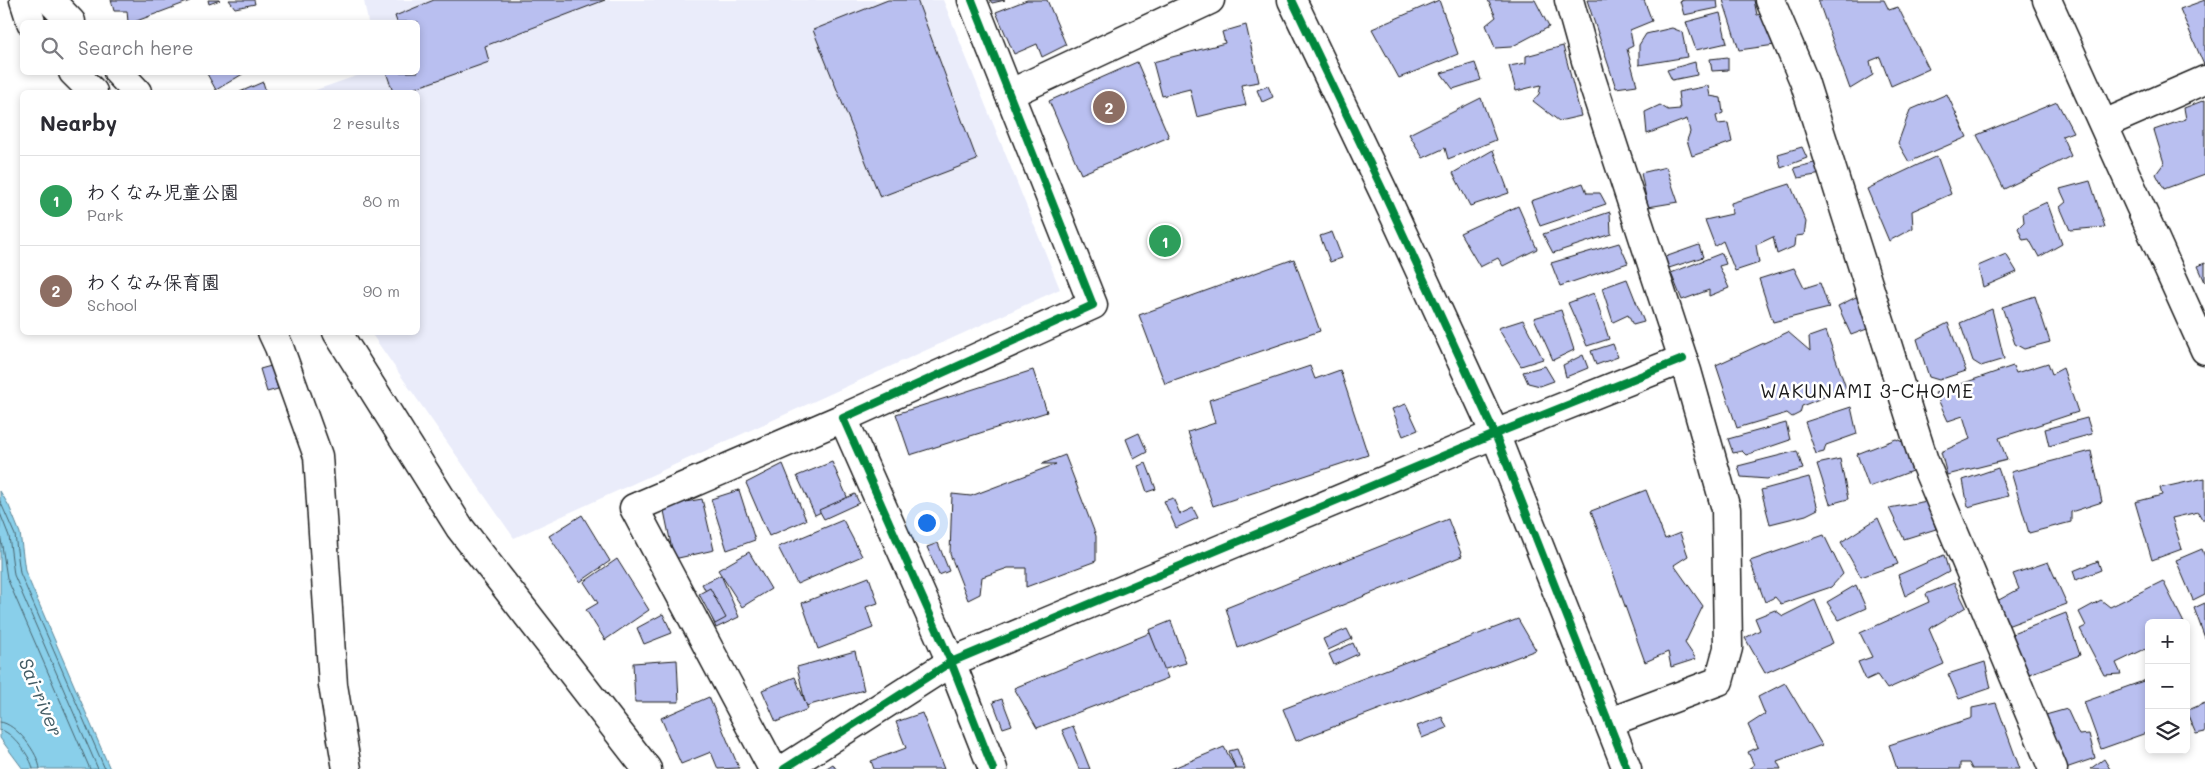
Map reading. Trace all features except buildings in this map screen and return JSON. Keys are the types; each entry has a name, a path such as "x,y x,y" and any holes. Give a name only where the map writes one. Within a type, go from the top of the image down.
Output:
{"street":[{"path":"24,0 30,20"},
{"path":"50,0 69,20"},
{"path":"773,769 634,508 843,418 1093,305 972,0"},
{"path":"1009,94 1210,0"},
{"path":"1292,0 1385,195 1495,434 1627,769"},
{"path":"1569,0 1590,75 1683,359 1726,509 1728,648 1720,681 1610,722"},
{"path":"1770,0 1804,81 1924,461 2054,769"},
{"path":"2047,0 2205,350"},
{"path":"76,75 91,90"},
{"path":"121,75 135,90"},
{"path":"2104,124 2205,80"},
{"path":"274,335 280,347 318,456 333,685 347,769"},
{"path":"339,335 460,528 647,769"},
{"path":"784,769 951,662 1495,434 1683,359"},
{"path":"843,418 951,662 993,769"}],"shaded area":[{"path":"943,0 1060,289 514,538 372,335 420,335 420,90 316,90 359,75 420,75 420,20 368,20 364,1"}],"water":[{"name":"Sai-river","path":"0,491 9,506 20,533 25,571 110,769 23,769 0,738"}],"cycle path":[{"path":"972,0 1093,305 843,418 951,662 993,769"},
{"path":"1292,0 1385,195 1495,434 1627,769"},
{"path":"784,769 951,662 1495,434 1683,359"}],"place":[{"name":"わくなみ保育園","path":"1109,107"},
{"name":"わくなみ児童公園","path":"1165,241"}],"district":[{"name":"WAKUNAMI 3-CHOME","path":"1867,391"}]}
